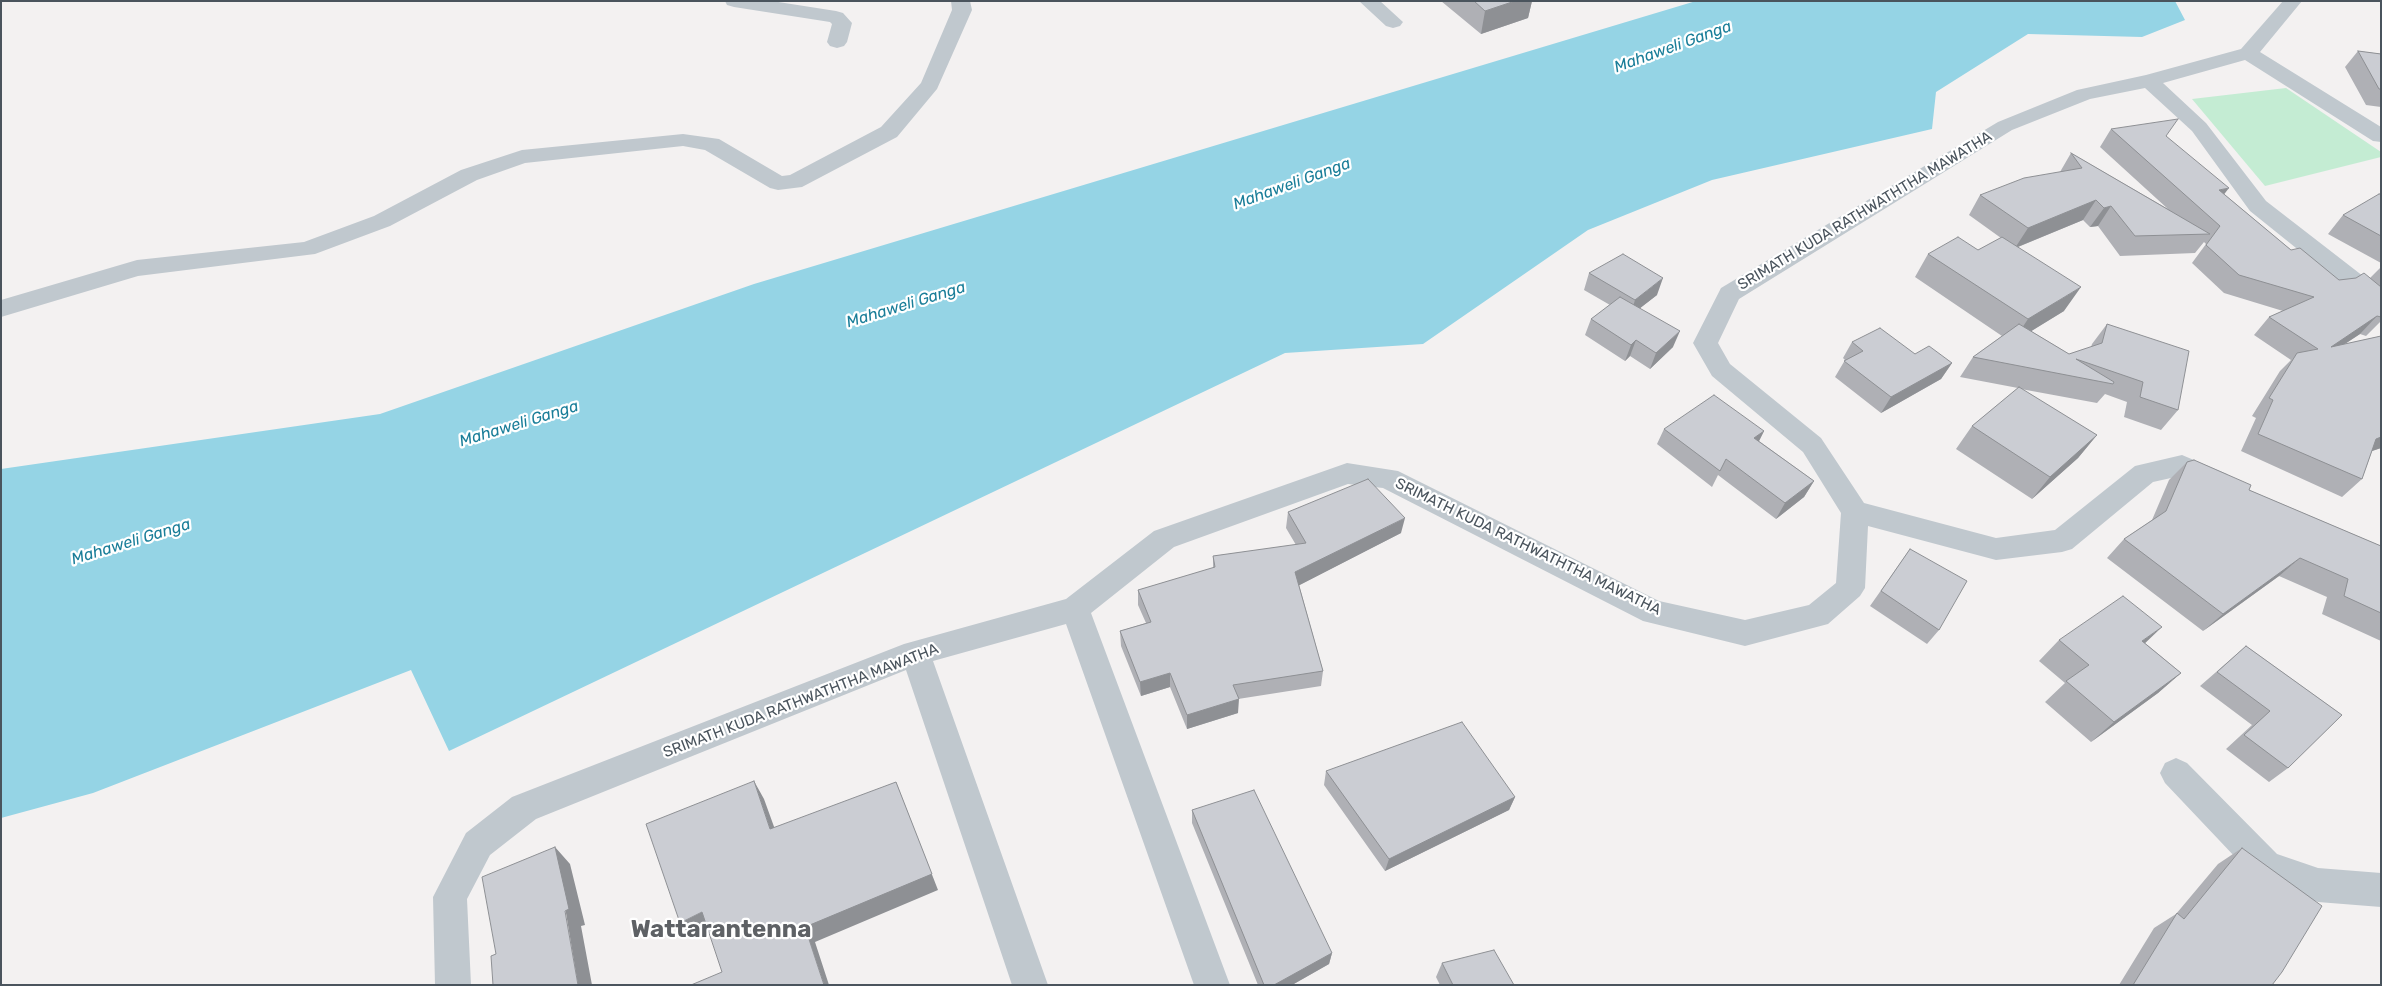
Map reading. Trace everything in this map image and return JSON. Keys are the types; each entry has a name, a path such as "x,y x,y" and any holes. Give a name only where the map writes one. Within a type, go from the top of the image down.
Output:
{"street":[{"path":"734,1 836,17 842,23 837,42"},
{"path":"1,309 137,268 307,249 382,221 469,175 522,157 683,140 711,144 778,183 794,182 889,132 930,85 962,10 960,1"},
{"path":"1368,1 1393,22"},
{"path":"2294,1 2248,53 2381,136"},
{"name":"SRIMATH KUDA RATHWATHTHA MAWATHA","path":"453,985 450,897 478,844 524,808 915,653 1074,609 1164,539 1347,473 1388,478 1652,612 1745,633 1818,616 1850,588 1855,512 1812,445 1720,370 1705,343 1730,294 2005,126 2084,94 2149,81 2248,53"},
{"path":"2149,81 2199,127 2258,206 2381,303"},
{"path":"1855,512 1996,549 2062,541 2145,473 2182,466 2236,490"},
{"path":"1074,609 1212,985"},
{"path":"915,653 1030,985"},
{"path":"2176,773 2266,866 2318,885 2381,890"}],"green space":[{"path":"2286,88 2381,152 2381,157 2265,186 2192,99"}],"water":[{"name":"Mahaweli Ganga","path":"1696,1 2175,1 2185,20 2142,37 2028,34 1936,92 1932,129 1712,180 1588,230 1423,344 1285,353 449,751 411,670 93,793 1,818 1,469 380,414 754,284"}],"building":[{"path":"1474,1 1515,1 1485,11"},
{"path":"2358,51 2381,54 2381,89 2379,89"},
{"path":"2178,119 2166,136 2229,188 2219,190 2291,250 2300,248 2339,280 2356,278 2364,273 2381,287 2381,317 2377,316 2331,347 2381,336 2381,437 2376,439 2362,479 2258,434 2273,400 2269,398 2297,353 2318,349 2269,317 2314,297 2239,275 2206,245 2220,226 2111,129"},
{"path":"2071,153 2210,234 2135,236 2111,206 2104,208 2096,200 2028,228 1980,195 2024,178 2082,168"},
{"path":"2381,194 2381,236 2343,215"},
{"path":"1958,237 1978,250 2002,237 2081,287 2028,319 1928,254"},
{"path":"1623,254 1663,278 1635,300 1589,273"},
{"path":"1620,297 1680,331 1656,353 1636,340 1631,345 1591,319"},
{"path":"2019,324 2069,354 2102,343 2107,324 2189,351 2178,410 2140,397 2143,382 2076,359 2114,382 2113,384 1973,357"},
{"path":"1880,328 1915,354 1929,346 1952,363 1891,397 1844,361 1863,351 1852,342"},
{"path":"2019,387 2097,435 2050,477 1972,426"},
{"path":"1714,395 1764,431 1754,438 1814,481 1785,503 1726,459 1720,471 1664,429"},
{"path":"2194,460 2251,485 2249,490 2381,546 2381,613 2344,596 2348,579 2300,558 2223,614 2124,539 2166,511 2187,462"},
{"path":"1368,479 1405,518 1295,572 1323,671 1233,685 1239,699 1187,715 1170,673 1140,682 1120,631 1151,622 1138,590 1215,567 1213,556 1306,543 1288,512"},
{"path":"1910,549 1967,581 1939,630 1881,591"},
{"path":"2123,596 2162,627 2142,641 2181,673 2114,722 2066,681 2089,665 2059,640"},
{"path":"2246,646 2342,715 2288,768 2244,735 2270,711 2217,672"},
{"path":"1462,722 1515,797 1389,859 1326,771"},
{"path":"754,781 770,829 896,782 932,874 805,927 824,985 691,985 722,972 702,912 680,923 646,824"},
{"path":"1254,790 1332,953 1274,985 1264,985 1192,810"},
{"path":"555,847 569,909 565,911 578,985 493,985 491,956 496,954 482,877"},
{"path":"2242,848 2322,906 2272,985 2133,985 2177,913 2184,919"},
{"path":"1494,950 1514,985 1453,985 1442,963"}],"district":[{"name":"Wattarantenna","path":"721,930"}]}
